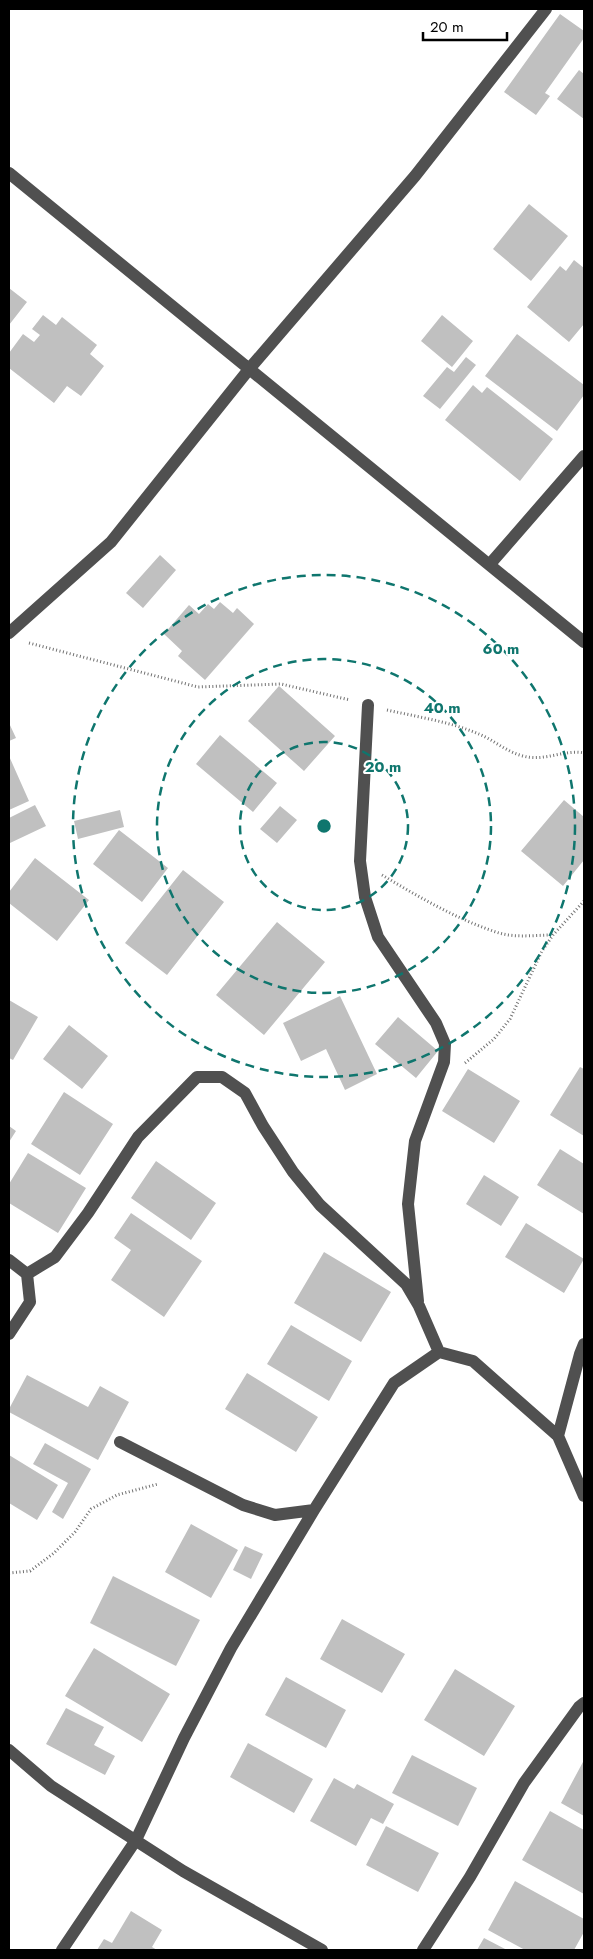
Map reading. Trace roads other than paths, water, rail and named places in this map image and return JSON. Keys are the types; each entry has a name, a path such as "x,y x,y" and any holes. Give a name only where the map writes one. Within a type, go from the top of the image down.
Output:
{"street":[{"path":"9,633 110,542 250,368 415,176 546,9"},
{"path":"9,173 584,642"},
{"path":"490,564 584,456"},
{"path":"368,705 360,862 365,897 378,937 436,1023 445,1044 444,1062 415,1141 408,1204 419,1306"},
{"path":"27,1274 56,1256 88,1213 138,1137 197,1078 222,1077 245,1093 263,1126 293,1172 320,1206 406,1284 419,1306 439,1352"},
{"path":"9,1260 27,1274 30,1302 9,1334"},
{"path":"558,1436 584,1344"},
{"path":"62,1950 136,1840 184,1738 231,1648 314,1510 394,1383 439,1352 473,1360 558,1436 584,1496"},
{"path":"120,1442 243,1505 276,1515 314,1510"},
{"path":"423,1950 470,1877 524,1783 579,1707 584,1703"},
{"path":"9,1750 51,1786 183,1871 322,1950"}]}
